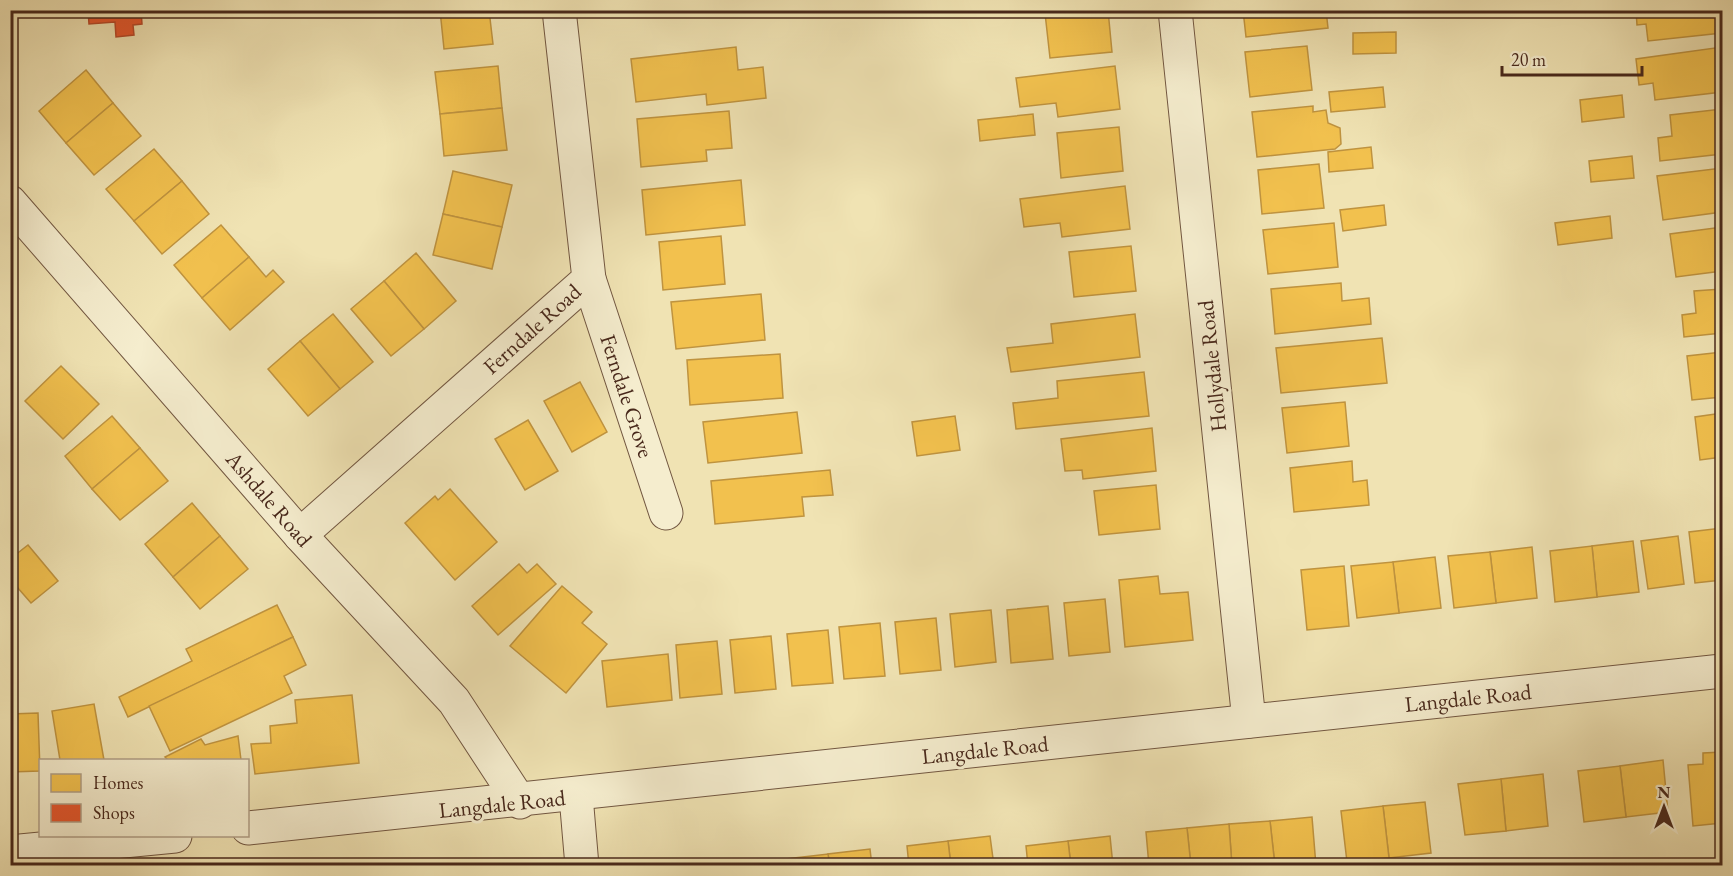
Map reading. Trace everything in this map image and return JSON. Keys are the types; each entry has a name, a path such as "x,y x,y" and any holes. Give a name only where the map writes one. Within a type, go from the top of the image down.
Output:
{"street":[{"name":"Ferndale Road","path":"300,535 589,279 559,10"},
{"name":"Hollydale Road","path":"1174,10 1249,721"},
{"name":"Ashdale Road","path":"10,202 300,535 454,701 520,802"},
{"name":"Ferndale Grove","path":"589,279 666,513"},
{"name":"Langdale Road","path":"249,828 520,802 1722,671"},
{"path":"576,796 582,866"},
{"path":"10,852 165,837"}],"building: Homes":[{"path":"440,10 489,10 493,44 444,49"},
{"path":"1108,10 1112,52 1050,58 1045,13"},
{"path":"1243,10 1326,10 1328,28 1246,37"},
{"path":"1636,10 1722,10 1722,33 1648,41 1646,24 1637,25"},
{"path":"1396,32 1396,53 1353,54 1353,33"},
{"path":"1307,46 1312,90 1250,97 1245,52"},
{"path":"736,47 738,70 763,67 766,98 707,105 706,94 636,102 631,59"},
{"path":"1722,47 1722,92 1655,100 1653,83 1639,85 1636,59"},
{"path":"498,66 502,108 440,114 435,72"},
{"path":"1115,66 1120,109 1058,117 1056,103 1020,107 1016,78"},
{"path":"86,70 113,103 66,143 39,111"},
{"path":"1383,87 1385,107 1331,112 1329,92"},
{"path":"1622,95 1624,117 1582,122 1580,100"},
{"path":"113,103 141,136 94,175 66,143"},
{"path":"1313,106 1313,112 1326,110 1328,123 1340,128 1341,144 1335,149 1257,157 1252,112"},
{"path":"502,108 507,150 444,156 440,114"},
{"path":"1722,109 1722,154 1660,161 1658,138 1672,136 1670,115"},
{"path":"729,111 732,148 706,150 707,161 641,167 637,119"},
{"path":"1033,114 1035,135 980,141 978,120"},
{"path":"1119,127 1123,171 1061,178 1057,133"},
{"path":"1371,147 1373,168 1329,172 1328,152"},
{"path":"154,149 182,181 134,221 106,189"},
{"path":"1632,156 1634,178 1591,182 1589,161"},
{"path":"1319,164 1324,208 1262,214 1258,170"},
{"path":"1722,168 1722,212 1663,220 1657,176"},
{"path":"453,171 512,185 502,227 443,214"},
{"path":"741,180 745,225 646,235 642,190"},
{"path":"182,181 209,214 162,254 134,221"},
{"path":"1125,186 1130,229 1062,237 1060,223 1024,227 1020,199"},
{"path":"1384,205 1386,225 1343,231 1340,210"},
{"path":"443,214 502,227 492,269 433,255"},
{"path":"1610,216 1612,238 1558,245 1555,223"},
{"path":"1334,223 1338,267 1268,274 1263,230"},
{"path":"221,225 249,257 202,298 174,265"},
{"path":"1722,227 1722,271 1676,277 1670,234"},
{"path":"721,236 725,284 663,290 659,242"},
{"path":"1131,246 1136,291 1074,297 1069,252"},
{"path":"416,253 456,301 424,329 384,281"},
{"path":"249,257 266,277 273,270 284,282 230,330 202,298"},
{"path":"384,281 424,329 391,356 351,309"},
{"path":"1341,283 1342,301 1369,298 1371,324 1275,334 1271,289"},
{"path":"1722,289 1722,333 1684,337 1682,315 1696,313 1694,291"},
{"path":"761,294 765,340 676,349 671,302"},
{"path":"333,314 373,362 340,389 300,341"},
{"path":"1135,314 1140,357 1011,372 1007,348 1053,343 1051,324"},
{"path":"1382,338 1387,383 1281,393 1276,348"},
{"path":"300,341 340,389 308,416 268,369"},
{"path":"1722,352 1722,397 1692,400 1687,356"},
{"path":"780,354 783,398 690,405 687,360"},
{"path":"61,366 99,404 63,439 25,401"},
{"path":"1144,372 1149,416 1016,429 1013,403 1058,398 1057,381"},
{"path":"580,382 607,432 572,452 544,401"},
{"path":"1345,402 1349,446 1287,453 1282,408"},
{"path":"797,412 802,453 708,463 703,422"},
{"path":"1722,413 1722,457 1700,460 1695,417"},
{"path":"112,416 140,448 92,489 65,456"},
{"path":"955,416 960,450 917,456 912,422"},
{"path":"528,420 558,471 525,490 495,439"},
{"path":"1152,428 1156,471 1083,479 1082,470 1065,471 1061,439"},
{"path":"140,448 168,481 120,520 92,489"},
{"path":"1352,461 1353,482 1367,480 1369,505 1294,512 1290,468"},
{"path":"830,470 833,495 802,497 804,516 715,524 711,481"},
{"path":"1156,485 1160,529 1099,535 1094,491"},
{"path":"450,489 497,542 455,580 405,523 435,496 438,500"},
{"path":"192,503 220,536 173,577 145,544"},
{"path":"1722,528 1722,580 1695,583 1689,532"},
{"path":"220,536 248,569 200,609 173,577"},
{"path":"1678,536 1684,584 1648,589 1641,541"},
{"path":"1633,541 1639,592 1597,597 1592,546"},
{"path":"28,545 58,581 31,603 10,579 10,559"},
{"path":"1592,546 1597,597 1555,602 1550,551"},
{"path":"1532,547 1537,598 1496,603 1490,552"},
{"path":"1490,552 1496,603 1454,608 1448,556"},
{"path":"1435,557 1441,608 1399,613 1393,562"},
{"path":"1393,562 1399,613 1357,618 1351,566"},
{"path":"519,564 527,573 537,564 556,584 498,635 472,606"},
{"path":"1344,566 1349,626 1307,630 1301,570"},
{"path":"1158,576 1160,594 1188,592 1193,640 1125,647 1119,580"},
{"path":"562,586 592,612 582,623 607,644 566,693 510,646"},
{"path":"1105,599 1110,652 1069,656 1064,603"},
{"path":"277,605 293,637 128,717 119,697 192,661 186,649"},
{"path":"1048,606 1053,659 1011,663 1007,610"},
{"path":"991,610 996,662 955,667 950,614"},
{"path":"936,618 941,670 900,674 895,622"},
{"path":"880,623 885,676 844,679 839,627"},
{"path":"828,630 833,683 792,686 787,634"},
{"path":"771,636 776,689 735,693 730,640"},
{"path":"293,637 306,665 284,676 292,693 170,751 149,706"},
{"path":"717,641 722,694 680,698 676,645"},
{"path":"668,654 672,700 607,707 602,661"},
{"path":"352,695 359,763 255,774 251,744 271,743 270,726 297,723 295,700"},
{"path":"94,704 104,759 60,759 52,711"},
{"path":"38,713 39,771 10,772 10,714"},
{"path":"238,736 241,759 167,759 165,757 201,739 205,745"},
{"path":"1722,752 1722,823 1693,826 1688,765 1703,764 1703,753"},
{"path":"1663,760 1668,812 1626,817 1620,766"},
{"path":"1620,766 1626,817 1584,822 1578,771"},
{"path":"1543,774 1548,826 1506,831 1501,779"},
{"path":"1501,779 1506,831 1465,835 1458,784"},
{"path":"1425,802 1431,853 1389,858 1383,806"},
{"path":"1383,806 1389,858 1347,862 1341,811"},
{"path":"1312,817 1316,866 1275,866 1270,821"},
{"path":"1270,821 1275,866 1232,866 1229,824"},
{"path":"1229,824 1232,866 1191,866 1187,828"},
{"path":"1187,828 1191,866 1149,866 1146,832"},
{"path":"990,836 994,866 951,866 948,841"},
{"path":"1110,836 1113,866 1071,866 1068,841"},
{"path":"948,841 951,866 909,866 907,846"},
{"path":"1068,841 1071,866 1028,866 1026,846"},
{"path":"870,849 872,866 830,866 828,854"},
{"path":"828,854 830,866 787,866 786,859"},
{"path":"738,860 739,866 706,866 706,864"}],"building: Shops":[{"path":"88,10 141,10 142,24 133,25 134,35 116,37 115,22 89,24"}]}
